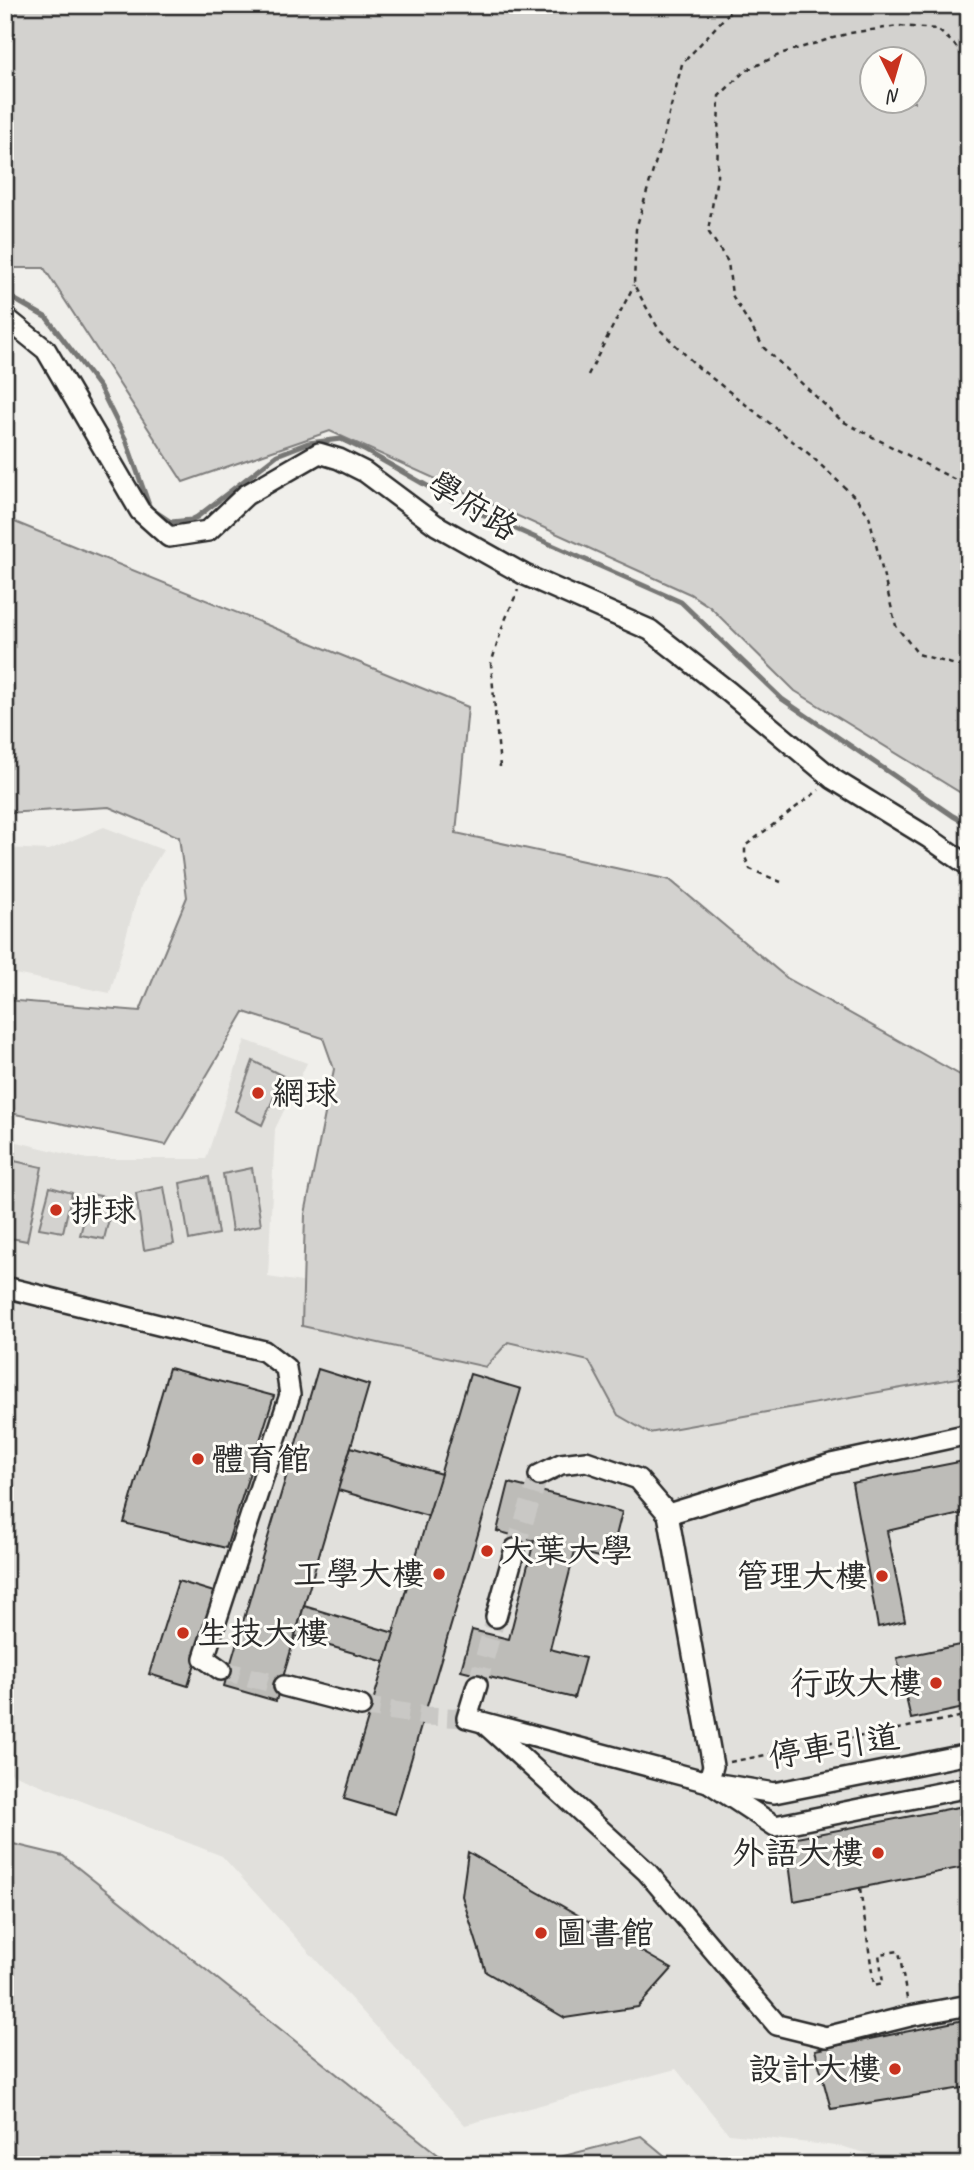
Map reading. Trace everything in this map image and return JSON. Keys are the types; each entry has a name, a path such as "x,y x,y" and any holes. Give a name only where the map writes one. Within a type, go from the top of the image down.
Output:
{"street":[{"name":"學府路","path":"5,317 46,350 140,511 169,537 208,531 246,495 318,453 339,459 365,471 436,525 525,575 650,629 833,779 969,866"},
{"path":"5,1287 264,1351 286,1368 290,1395 204,1658 221,1670"},
{"path":"668,1514 831,1464 969,1434"},
{"path":"539,1475 561,1464 586,1461 638,1479 668,1514 711,1774"},
{"path":"496,1617 515,1549"},
{"path":"477,1685 467,1718 711,1774 775,1826 969,1787"},
{"path":"284,1686 361,1706"},
{"path":"482,1721 647,1872 777,2025 826,2036 969,2005"},
{"name":"停車引道","path":"711,1774 774,1793 969,1754"}],"path":[{"path":"588,374 634,285 636,229 682,64 736,5"},
{"path":"969,64 953,43 937,29 900,26 850,33 783,52 745,71 719,96 717,177 708,231 728,262 732,295 764,348 842,421 969,487"},
{"path":"634,285 658,328 690,360 809,454 857,499 869,516 896,626 918,654 969,669"},
{"path":"500,767 491,664 503,625 525,575"},
{"path":"782,883 750,869 745,857 745,846 833,779"},
{"path":"711,1774 969,1715"},
{"path":"860,1888 874,1985 883,1983 879,1954 899,1951 910,2016"}],"shaded area":[{"path":"5,5 969,5 969,798 795,691 710,607 690,594 330,431 183,482 44,268 5,268"},
{"path":"5,518 468,707 456,833 670,880 787,978 969,1080 969,1376 649,1433 618,1415 589,1361 508,1342 486,1367 302,1326 305,1214 334,1069 323,1038 244,1012 166,1145 5,1112 5,1000 140,1011 187,897 179,837 109,807 5,813"},
{"path":"104,827 163,850 140,887 110,993 5,972 5,848 49,850"},
{"name":"大葉大學","path":"245,1040 307,1063 275,1129 268,1277 623,1330 969,1290 969,2165 908,2165 844,2147 729,2134 676,2069 465,2125 222,1856 5,1771 5,1139 87,1159 206,1159"},
{"name":"網球","path":"253,1061 283,1076 262,1125 235,1111"},
{"path":"5,1159 42,1167 27,1241 5,1237"},
{"name":"網球","path":"252,1168 261,1225 232,1231 223,1174"},
{"name":"網球","path":"209,1177 218,1234 189,1240 180,1183"},
{"name":"排球","path":"50,1187 72,1193 63,1232 39,1228"},
{"path":"164,1187 174,1244 144,1250 136,1193"},
{"name":"排球","path":"91,1194 114,1199 104,1239 80,1235"},
{"path":"5,1842 63,1856 451,2165 5,2165"},
{"path":"641,2136 676,2165 529,2165"}],"building":[{"name":"體育館","path":"169,1368 274,1396 226,1548 124,1523"},
{"path":"318,1369 369,1385 276,1701 224,1686"},
{"name":"工學大樓","path":"470,1374 521,1389 395,1814 344,1799"},
{"path":"351,1447 441,1474 428,1516 338,1490"},
{"name":"管理大樓","path":"969,1460 969,1512 887,1531 905,1621 878,1627 852,1483"},
{"name":"工學大樓","path":"509,1483 622,1512 610,1560 575,1551 550,1649 585,1658 574,1698 461,1670 472,1630 509,1639 534,1541 497,1531"},
{"name":"生技大樓","path":"178,1581 217,1593 188,1686 149,1674"},
{"path":"304,1606 394,1633 385,1662 295,1636"},
{"name":"行政大樓","path":"969,1643 969,1707 911,1719 897,1658"},
{"name":"外語大樓","path":"969,1805 969,1866 794,1901 786,1840"},
{"name":"圖書館","path":"468,1852 672,1969 638,2007 565,2018 486,1972 462,1896"},
{"name":"設計大樓","path":"969,2019 969,2087 831,2109 815,2050"}],"waterway":[{"path":"5,294 47,318 100,388 126,440 150,508 171,522 197,517 277,455 308,443 341,439 457,503 681,602 782,699 969,825"}],"tunnel":[{"path":"515,1549 539,1475"},
{"path":"477,1685 496,1617"},
{"path":"221,1670 284,1686"},
{"path":"361,1706 427,1716 467,1718"}],"place":[{"name":"網球","path":"258,1093"},
{"name":"排球","path":"56,1210"},
{"name":"體育館","path":"198,1459"},
{"name":"大葉大學","path":"487,1551"},
{"name":"工學大樓","path":"439,1574"},
{"name":"管理大樓","path":"882,1576"},
{"name":"生技大樓","path":"183,1633"},
{"name":"行政大樓","path":"936,1683"},
{"name":"外語大樓","path":"878,1853"},
{"name":"圖書館","path":"541,1933"},
{"name":"設計大樓","path":"895,2069"}]}
